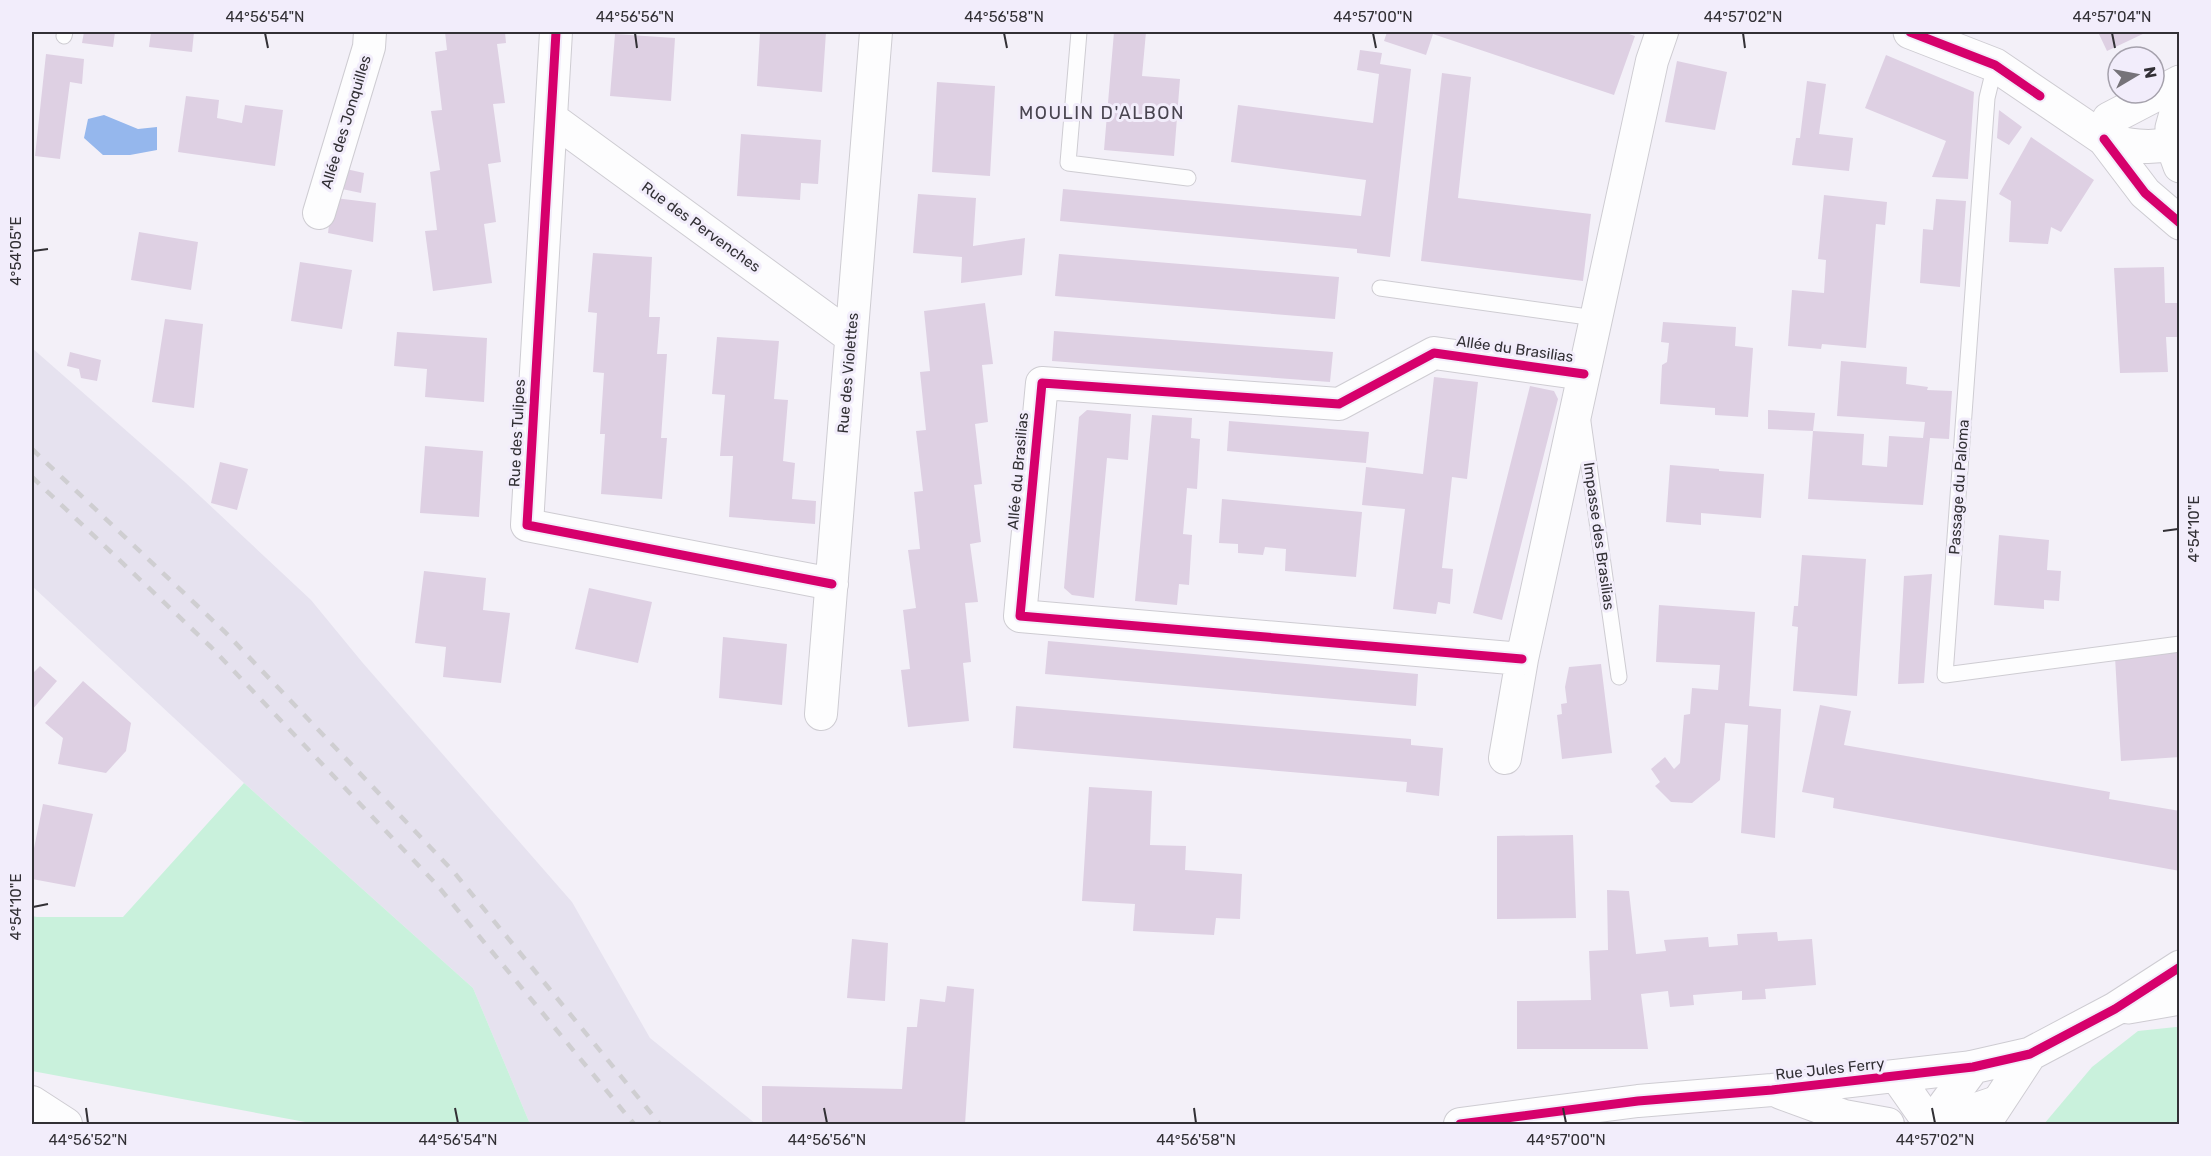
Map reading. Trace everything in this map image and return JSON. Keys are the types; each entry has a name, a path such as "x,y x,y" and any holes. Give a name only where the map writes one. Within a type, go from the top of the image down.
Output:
{"street":[{"name":"Allée des Jonquilles","path":"319,213 369,47 370,32"},
{"name":"Rue des Tulipes","path":"556,32 527,525 832,584"},
{"name":"Rue des Violettes","path":"821,714 876,32"},
{"name":"Allée du Brasilias","path":"1505,758 1522,659 1595,318 1652,61 1662,32"},
{"path":"1910,32 1995,65 2104,139 2145,192 2180,223"},
{"path":"2104,139 2109,119 2180,82"},
{"path":"2104,139 2136,147 2153,148 2176,155 2172,128 2180,99"},
{"name":"Rue des Pervenches","path":"551,117 851,337"},
{"name":"Allée du Brasilias","path":"1522,659 1020,616 1042,383 1339,404 1434,353 1581,384"},
{"name":"Rue Jules Ferry","path":"1460,1125 1638,1101 1772,1090 1973,1067 2030,1054 2115,1009 2180,967"},
{"name":"Rue Jules Ferry","path":"2115,1009 2179,998"},
{"name":"Rue Jules Ferry","path":"1897,1077 1931,1125 1990,1113 2030,1054"},
{"path":"1931,1125 1973,1067"},
{"name":"Rue Jules Ferry","path":"1772,1090 1844,1116 1888,1125"},
{"path":"32,1102 66,1125"}],"lane":[{"path":"1079,32 1068,163 1188,178"},
{"name":"Passage du Paloma","path":"1995,65 1987,98 1945,675 2180,644"},
{"path":"1380,288 1595,318"},
{"name":"Impasse des Brasilias","path":"1581,384 1618,677"}],"shaded area":[{"path":"32,348 186,483 311,600 362,662 572,902 650,1038 756,1124 530,1124 473,988 244,783 32,586"}],"green space":[{"path":"244,783 473,988 530,1124 316,1124 32,1071 32,916 123,917"},
{"path":"2180,1028 2179,1124 2044,1124 2092,1067 2138,1031"}],"water":[{"path":"104,115 138,129 157,127 157,150 130,155 103,155 84,138 88,119"}],"building":[{"path":"84,32 115,32 113,47 82,43"},
{"path":"151,32 194,32 192,52 149,47"},
{"path":"445,32 505,32 506,43 497,44 505,103 493,104 501,162 488,164 496,222 484,224 492,283 433,291 425,231 437,230 430,172 440,170 431,111 442,110 435,52 447,50"},
{"path":"760,32 826,32 822,92 757,86"},
{"path":"1114,32 1146,32 1142,76 1180,79 1174,156 1104,150"},
{"path":"1387,32 1623,32 1635,36 1614,95 1433,34 1426,55 1384,41"},
{"path":"2098,32 2147,32 2120,45 2106,45 2106,49"},
{"path":"615,34 675,38 671,101 610,96"},
{"path":"1360,50 1382,53 1380,64 1411,69 1390,257 1357,253 1357,249 1060,221 1063,189 1361,216 1366,180 1231,162 1238,105 1373,123 1379,74 1357,70"},
{"path":"46,54 84,59 82,84 70,82 60,159 35,156"},
{"path":"1886,55 1974,92 1968,179 1932,177 1946,141 1865,108"},
{"path":"1677,61 1727,72 1715,130 1665,122"},
{"path":"1442,73 1471,77 1458,198 1591,214 1583,281 1421,261"},
{"path":"1807,81 1826,84 1819,134 1853,138 1849,171 1792,165 1796,138 1800,138"},
{"path":"937,82 995,86 990,176 932,172"},
{"path":"186,96 219,100 217,118 242,123 245,105 283,110 275,166 178,152"},
{"path":"1999,110 2022,127 2009,145 1997,138"},
{"path":"741,134 821,140 818,184 801,183 800,200 737,196"},
{"path":"2031,137 2094,180 2061,232 2051,227 2048,244 2009,242 2011,201 1999,194"},
{"path":"346,169 364,173 361,193 342,189"},
{"path":"918,194 976,198 973,246 1025,238 1022,275 961,283 962,257 913,253"},
{"path":"1824,195 1887,202 1885,225 1876,224 1866,348 1822,344 1821,349 1788,346 1792,290 1824,293 1826,260 1818,259"},
{"path":"335,198 376,203 373,242 328,233 332,202"},
{"path":"1936,199 1966,201 1960,287 1920,283 1923,229 1933,230"},
{"path":"139,232 198,242 191,290 131,280"},
{"path":"593,253 652,257 649,317 660,317 657,354 667,354 661,438 667,438 662,499 601,494 605,434 600,434 604,373 593,372 597,313 588,312"},
{"path":"1059,254 1339,277 1335,319 1055,296"},
{"path":"300,262 352,270 342,329 291,321"},
{"path":"2164,267 2165,303 2180,303 2180,337 2166,337 2168,372 2120,373 2114,268"},
{"path":"985,303 993,364 982,365 988,422 975,424 982,484 974,485 981,542 970,544 978,602 965,603 971,662 963,663 969,721 908,727 901,670 910,669 903,610 916,608 908,550 920,549 914,492 923,491 916,431 926,430 920,372 930,371 924,311"},
{"path":"165,319 203,324 194,408 152,402"},
{"path":"1663,322 1736,327 1735,346 1753,348 1748,417 1715,415 1715,408 1660,404 1662,365 1667,362 1669,343 1661,342"},
{"path":"1054,331 1333,352 1330,382 1052,361"},
{"path":"397,332 487,338 484,402 425,397 427,369 394,366"},
{"path":"717,337 779,341 774,399 788,400 783,461 795,463 792,499 816,501 815,524 729,517 733,456 720,456 725,395 712,394"},
{"path":"70,352 101,360 97,381 81,378 79,369 67,366"},
{"path":"1841,361 1907,367 1906,384 1928,387 1927,390 1952,391 1949,439 1930,438 1923,505 1808,499 1813,431 1864,434 1862,465 1887,467 1889,436 1923,438 1925,422 1837,416"},
{"path":"1434,377 1478,382 1467,479 1452,477 1442,568 1453,569 1450,604 1438,602 1436,614 1393,609 1405,509 1362,505 1366,467 1423,474"},
{"path":"1530,386 1554,391 1558,399 1502,620 1473,613"},
{"path":"1087,410 1131,414 1128,460 1107,458 1094,598 1072,595 1064,588 1079,417"},
{"path":"1768,410 1815,413 1813,431 1768,429"},
{"path":"1152,415 1192,418 1191,438 1200,439 1197,489 1187,488 1183,534 1192,535 1189,585 1179,584 1177,605 1135,601"},
{"path":"1229,421 1369,432 1366,463 1227,451"},
{"path":"425,446 483,451 479,517 420,513"},
{"path":"220,462 248,469 237,510 211,503"},
{"path":"1670,465 1764,474 1761,518 1701,513 1701,525 1666,522"},
{"path":"1222,499 1362,512 1356,577 1285,571 1286,549 1265,547 1263,555 1238,553 1238,544 1219,543"},
{"path":"1999,535 2049,540 2047,570 2061,571 2059,601 2044,600 2044,609 1994,605"},
{"path":"1802,555 1866,559 1857,696 1793,691 1798,627 1792,626 1794,606 1798,606"},
{"path":"424,571 486,578 483,610 510,613 501,683 443,677 446,647 415,643"},
{"path":"1932,574 1924,683 1898,684 1904,576"},
{"path":"589,588 652,602 638,663 575,649"},
{"path":"1659,605 1755,612 1749,706 1781,709 1775,838 1741,833 1748,725 1725,723 1720,780 1692,803 1671,802 1655,786 1660,782 1651,769 1665,757 1674,769 1680,763 1684,715 1690,714 1692,688 1718,690 1720,665 1656,662"},
{"path":"723,637 787,644 782,705 719,698"},
{"path":"1048,641 1418,674 1416,706 1045,674"},
{"path":"2180,652 2180,757 2121,761 2115,657"},
{"path":"1601,664 1612,753 1562,759 1557,715 1562,714 1561,704 1567,703 1565,687 1569,667"},
{"path":"40,666 57,681 32,710 32,670 34,672"},
{"path":"83,681 131,723 126,751 106,773 58,764 63,738 45,723"},
{"path":"1820,705 1851,711 1844,745 2110,792 2109,799 2180,811 2180,871 1833,808 1834,798 1802,792"},
{"path":"1016,706 1411,739 1411,745 1443,748 1439,796 1406,792 1407,782 1013,748"},
{"path":"1089,787 1152,791 1150,845 1186,846 1185,870 1242,874 1240,919 1216,918 1214,935 1133,931 1135,904 1082,901"},
{"path":"43,804 93,814 75,887 32,879 32,858"},
{"path":"1573,835 1576,918 1497,919 1497,836"},
{"path":"1607,890 1629,891 1636,954 1666,951 1664,940 1708,937 1709,947 1738,945 1737,934 1777,932 1778,941 1812,939 1816,985 1765,989 1766,999 1742,1000 1742,991 1693,995 1694,1005 1670,1007 1668,991 1641,994 1648,1049 1517,1049 1517,1001 1591,1000 1589,951 1608,950"},
{"path":"852,939 888,943 885,1001 847,998"},
{"path":"947,986 974,989 965,1124 762,1122 762,1086 902,1089 907,1027 917,1027 920,999 945,1002"}],"railway":[{"path":"32,449 225,632 453,871 660,1124"},
{"path":"32,477 211,647 437,885 634,1124"}],"cycle path":[{"path":"556,32 527,525 832,584"},
{"path":"1910,32 1995,65 2040,96"},
{"path":"2104,139 2145,193 2180,223"},
{"path":"1522,659 1020,616 1042,383 1339,404 1434,353 1584,374"},
{"path":"1460,1124 1638,1101 1772,1090 1973,1067 2030,1054 2115,1009 2180,967"}],"district":[{"name":"MOULIN D'ALBON","path":"1102,113"}]}
